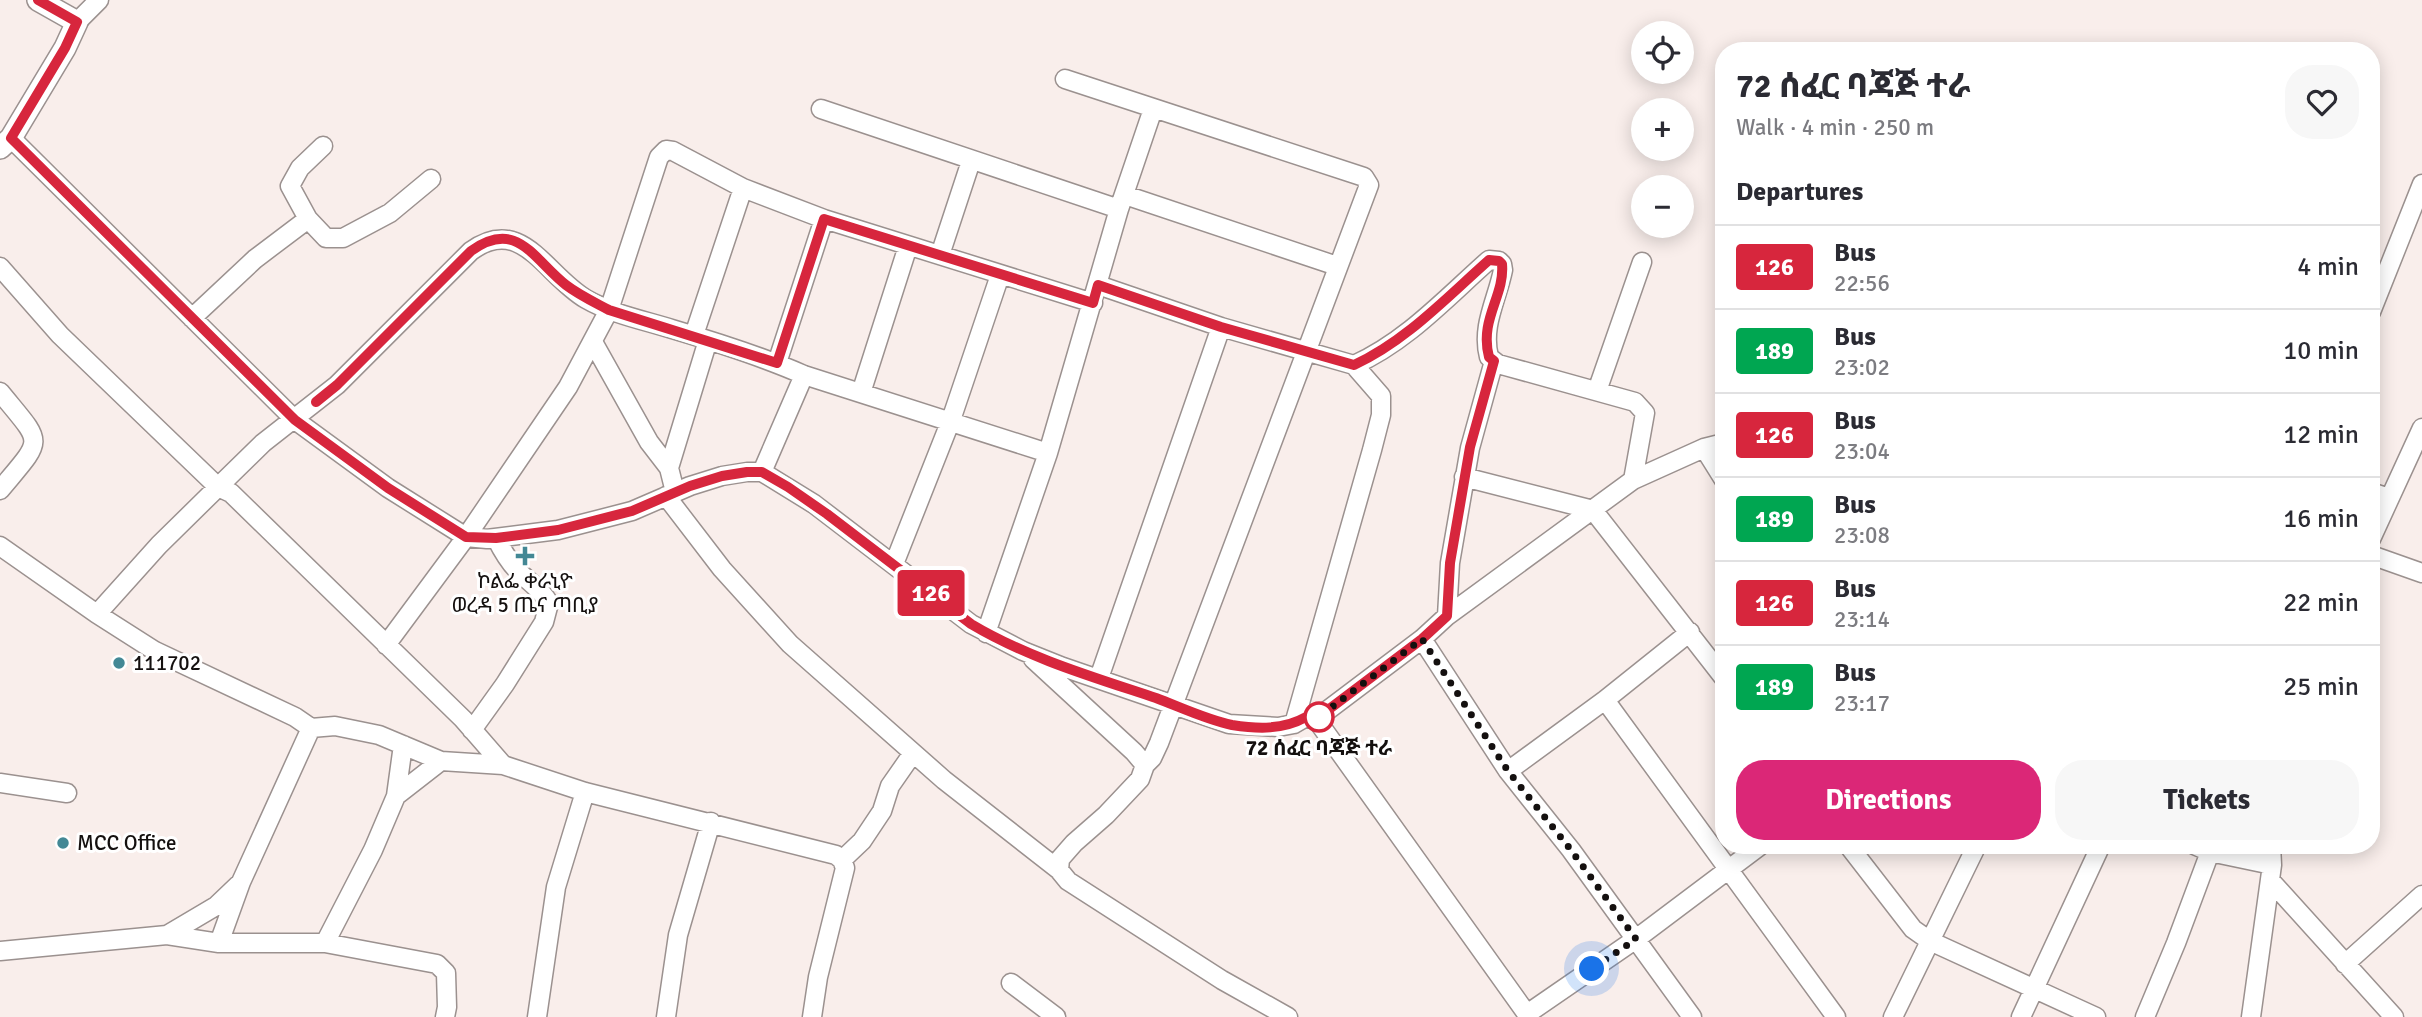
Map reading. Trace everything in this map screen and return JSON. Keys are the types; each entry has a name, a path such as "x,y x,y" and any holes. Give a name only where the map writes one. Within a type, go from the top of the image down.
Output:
{"street":[{"path":"38,0 77,22"},
{"path":"99,0 77,22 65,48 6,143 192,317 295,420 388,488 466,537 496,538 536,534 632,511 722,476 762,472 814,504 971,624 1023,650 1229,724 1278,727 1294,724 1306,717 1316,719 1528,1016 1749,854"},
{"path":"1059,870 1060,859 1074,843 1125,797 1140,779 1145,765 1160,743 1369,185 1364,177 1065,79"},
{"path":"821,109 971,161 1122,202 1337,266"},
{"path":"986,633 1048,453 1122,202 1153,109"},
{"path":"323,146 300,168 290,186 308,219 326,238 343,238 390,213 431,179"},
{"path":"386,645 466,537 568,387 609,310 659,157 666,150 673,151 743,188 824,219 1093,303"},
{"path":"940,255 971,161"},
{"path":"2380,289 2422,184"},
{"path":"743,188 701,337 669,468 671,494 722,569 790,644 944,780 1059,870 1068,881 1222,980 1288,1017"},
{"path":"192,317 255,259 308,219"},
{"path":"777,363 824,219"},
{"path":"97,614 159,545 218,486 263,443 337,385 471,251 486,240 505,238 523,244 564,284 609,310 701,337 804,374 1048,453"},
{"path":"862,393 908,246"},
{"path":"1354,365 1377,355 1421,322 1489,260 1499,261 1503,270 1488,320 1486,339 1489,357 1498,364 1635,402 1645,412 1633,480"},
{"path":"1597,391 1642,262"},
{"path":"0,267 60,335 218,486 231,493 472,730 503,765"},
{"path":"894,564 951,420 1000,275"},
{"path":"1098,285 1221,327 1354,365 1381,396 1381,415 1294,724"},
{"path":"1098,678 1221,327"},
{"path":"593,342 649,442 669,468"},
{"path":"1447,616 1450,563 1464,477 1494,361"},
{"path":"762,472 804,374"},
{"path":"0,392 32,430 35,440 34,450 0,490"},
{"path":"2380,518 2422,428"},
{"path":"1316,719 1422,639 1447,616 1633,480 1715,445"},
{"path":"1704,448 1715,466"},
{"path":"1464,477 1593,510 1715,666"},
{"path":"2380,495 2389,498"},
{"path":"472,730 544,622 549,603 544,594 517,570 496,538"},
{"path":"0,546 155,651 295,717 311,728 335,726 379,735 441,761 503,765 585,792 836,855 845,868 818,976 812,1017"},
{"path":"2380,558 2422,573"},
{"path":"1508,771 1605,701 1690,632"},
{"path":"1422,639 1508,771 1571,850 1692,1017"},
{"path":"1023,650 1145,765"},
{"path":"1605,701 1715,852"},
{"path":"219,943 241,882 311,728"},
{"path":"325,943 373,850 396,796 403,745"},
{"path":"842,860 862,841 881,811 890,786 913,753"},
{"path":"396,796 441,761"},
{"path":"0,783 67,793"},
{"path":"537,1017 556,887 585,792"},
{"path":"667,1017 678,935 711,822"},
{"path":"1716,854 1836,1017"},
{"path":"1855,854 1913,929 1930,941 2096,1017"},
{"path":"1893,1017 1973,854"},
{"path":"2021,1017 2097,854"},
{"path":"2145,1017 2176,943 2201,854"},
{"path":"2216,854 2271,873 2345,964 2394,1017"},
{"path":"2251,1017 2271,873 2271,854"},
{"path":"167,935 216,906 241,882"},
{"path":"2345,964 2422,895"},
{"path":"0,951 167,935 219,943 325,943 437,964 446,973 445,1017"},
{"path":"1011,983 1056,1017"}],"bus line":[{"name":"126","path":"38,0 77,22 65,48 11,138 295,420 429,515 466,537 487,539 536,534 632,511 690,486 722,476 762,472 814,504 986,633 1063,667 1229,724 1278,727 1294,724 1306,717 1316,719 1422,639 1447,616 1450,563 1470,447 1494,361 1489,357 1487,348 1488,320 1503,270 1499,261 1489,260 1421,322 1377,355 1354,365 1221,327 1098,285 1093,303 824,219 777,363 609,310 564,284 523,244 505,238 486,240 471,251 412,312 316,402"}],"place":[{"name":"ኮልፌ ቀራኒዮ ወረዳ 5 ጤና ጣቢያ","path":"525,556"},
{"name":"111702","path":"119,663"},
{"name":"72 ሰፈር ባጃጅ ተራ","path":"1319,717"},
{"name":"MCC Office","path":"63,843"}],"route":[{"path":"1319,717 1316,719 1422,639 1508,771 1571,850 1636,939 1592,969"}]}
